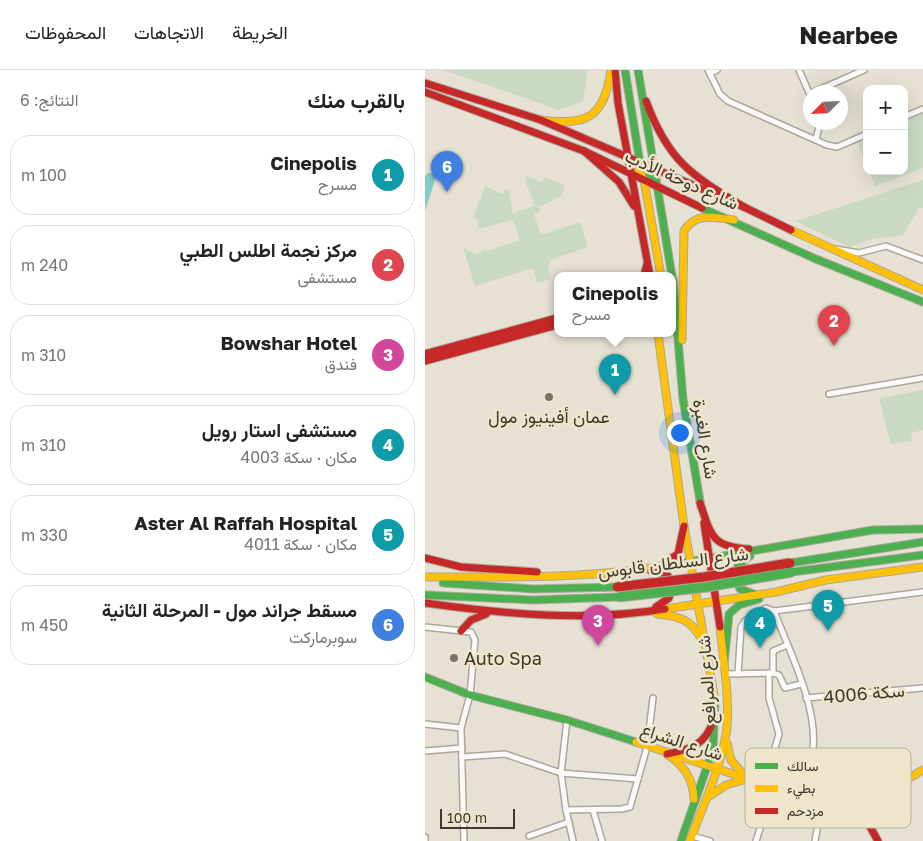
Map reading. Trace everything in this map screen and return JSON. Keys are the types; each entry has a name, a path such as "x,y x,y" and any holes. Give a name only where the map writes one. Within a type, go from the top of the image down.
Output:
{"main road":[{"path":"541,120 576,122 596,112 607,97 613,70"},
{"path":"613,70 649,272"},
{"path":"625,70 640,164 647,177 657,187"},
{"path":"638,73 671,272"},
{"path":"638,73 657,132 677,162 696,179 743,207"},
{"name":"شارع دوحة الأدب","path":"425,83 541,120 743,207 923,290"},
{"name":"شارع دوحة الأدب","path":"425,92 584,151 632,174 644,184 657,187 734,220 816,259 923,302"},
{"path":"584,151 613,174 624,186 639,218"},
{"path":"628,157 638,167 644,184 660,272"},
{"path":"634,189 639,183 644,184"},
{"path":"681,377 684,231 690,222 701,216 734,220"},
{"path":"645,272 647,264"},
{"name":"شارع الغبرة","path":"676,316 681,377 717,602"},
{"path":"425,354 554,319"},
{"path":"425,361 554,326"},
{"name":"شارع الغبرة","path":"658,337 684,526 697,604"},
{"path":"673,337 681,377"},
{"path":"700,503 709,531 720,545 734,549 765,550"},
{"path":"640,570 666,562 676,556 681,544 684,526"},
{"path":"425,576 562,575 640,570 873,530 923,529"},
{"name":"شارع السلطان قابوس","path":"425,595 533,600 619,597 707,587 923,542"},
{"path":"759,594 740,589 735,574 741,561 765,550"},
{"name":"شارع السلطان قابوس","path":"425,582 533,589 617,586 923,554"},
{"path":"425,558 433,563 562,575"},
{"path":"724,669 729,614 739,605 776,592 826,580 923,567"},
{"path":"640,570 663,573 670,578 673,587 672,596 666,603 642,613"},
{"path":"425,603 502,613 541,615 642,613 776,592"},
{"name":"شارع المرافع","path":"689,840 699,805 726,733 727,698 717,602"},
{"name":"شارع المرافع","path":"697,604 708,651 716,706 713,769"},
{"path":"461,631 463,625 475,617 502,613"},
{"path":"642,613 688,619 694,624 708,651"},
{"name":"شارع الشراع","path":"425,678 470,695 567,720 745,778"},
{"path":"667,754 693,748 702,743 709,734 716,706"},
{"path":"726,733 731,760 745,777"},
{"path":"667,754 685,767 694,786 699,805 717,790 745,780"},
{"path":"911,777 923,770"},
{"path":"871,828 879,841"}],"street":[{"path":"717,70 709,72 720,94 728,101 816,140 837,147 863,136"},
{"path":"799,70 806,85"},
{"path":"831,85 864,70"},
{"path":"908,115 923,108"},
{"path":"816,140 818,130"},
{"path":"824,246 859,253 886,246 923,260"},
{"path":"829,394 923,378"},
{"path":"738,674 741,627 745,621 766,608 774,611 923,592"},
{"path":"774,611 806,698 812,723 814,748"},
{"path":"425,627 471,632 475,640 470,695 461,728 463,841"},
{"path":"776,748 779,734 769,698 773,651 787,645"},
{"path":"724,669 738,674 771,673 779,675 785,688 801,684"},
{"name":"سكة 4006","path":"806,698 923,688"},
{"path":"566,810 630,807 647,747 653,698"},
{"path":"567,720 561,773 566,810 573,841"},
{"path":"425,724 461,728"},
{"path":"425,751 462,748"},
{"path":"462,757 505,754 561,773 638,779"},
{"path":"593,810 602,841"},
{"path":"529,836 569,822"},
{"path":"756,841 759,828"},
{"path":"815,841 817,828"},
{"path":"689,840 710,841"}],"green space":[{"path":"444,70 588,70 583,101 559,110"},
{"path":"923,113 923,168 908,174 908,130 908,119"},
{"path":"863,140 863,156 857,142"},
{"path":"871,175 904,175 875,186"},
{"path":"527,176 542,182 544,177 565,185 562,196 539,207 540,212 534,214 541,235 580,222 588,247 550,260 548,269 551,279 537,283 533,268 475,286 463,248 477,254 486,249 487,251 520,240 513,220 477,229 478,220 473,218 485,186 503,194 505,189 509,191 513,214 535,205 525,181"},
{"path":"923,180 923,208 919,208 903,235 872,239 849,247 796,221"},
{"path":"923,390 923,430 911,433 912,441 891,444 879,398"}],"water":[{"path":"428,173 434,173 436,177 425,211 425,176"}],"traffic: fast":[{"path":"625,70 640,163 647,177 657,187"},
{"path":"638,70 671,272"},
{"path":"702,208 816,259 923,302"},
{"path":"676,316 683,399 701,507"},
{"path":"671,565 873,530 923,529"},
{"path":"790,563 923,542"},
{"path":"792,572 923,555"},
{"path":"750,556 738,565 736,579 740,589 754,594"},
{"path":"619,597 707,587 792,572"},
{"path":"443,583 533,589 617,587"},
{"path":"425,595 533,600 619,597"},
{"path":"724,664 729,614 739,605 759,599"},
{"path":"425,677 470,695 567,720 636,742"},
{"path":"681,841 713,750 715,700"}],"traffic: slow":[{"path":"541,120 570,121 591,115 604,99 611,70"},
{"path":"628,157 638,167 644,180 660,272"},
{"path":"682,340 684,231 689,225 700,218 713,217 734,220"},
{"path":"791,230 923,290"},
{"path":"658,337 684,526 715,700"},
{"path":"425,577 579,575 641,570 671,565"},
{"path":"665,609 776,592 826,580 923,567"},
{"path":"657,614 676,617 689,623 708,651"},
{"path":"690,841 715,776 726,735 728,710 720,627"},
{"path":"636,742 745,778"},
{"path":"727,743 731,760 745,777"},
{"path":"667,754 687,773 692,785 694,799"},
{"path":"911,777 923,770"},
{"path":"708,797 726,785 745,780"}],"traffic: jam":[{"path":"615,70 618,103 649,272"},
{"path":"425,83 541,120 744,207 791,230"},
{"path":"425,92 584,151 702,208"},
{"path":"646,101 663,138 683,164 709,185 744,207"},
{"path":"584,151 619,182 634,206"},
{"path":"645,272 647,264"},
{"path":"425,354 554,319"},
{"path":"425,361 554,326"},
{"path":"700,503 714,537 727,545 749,549"},
{"path":"704,523 720,627"},
{"path":"663,564 678,554 684,526"},
{"path":"425,558 461,567 537,572"},
{"path":"617,587 704,577 790,563"},
{"path":"651,571 668,576 673,586 669,598 656,607"},
{"path":"425,603 515,613 575,616 635,613 665,609"},
{"path":"461,631 471,620 486,614"},
{"path":"667,754 682,751 696,745 706,736 713,721"},
{"path":"871,828 878,841"}],"place":[{"name":"مسقط جراند مول - المرحلة الثانية","path":"447,192"},
{"name":"مركز نجمة اطلس الطبي","path":"834,346"},
{"name":"Cinepolis","path":"615,395"},
{"name":"عمان أفينيوز مول","path":"549,397"},
{"name":"Aster Al Raffah Hospital","path":"828,631"},
{"name":"Bowshar Hotel","path":"598,646"},
{"name":"مستشفى استار رويل","path":"760,648"},
{"name":"Auto Spa","path":"454,658"}]}
